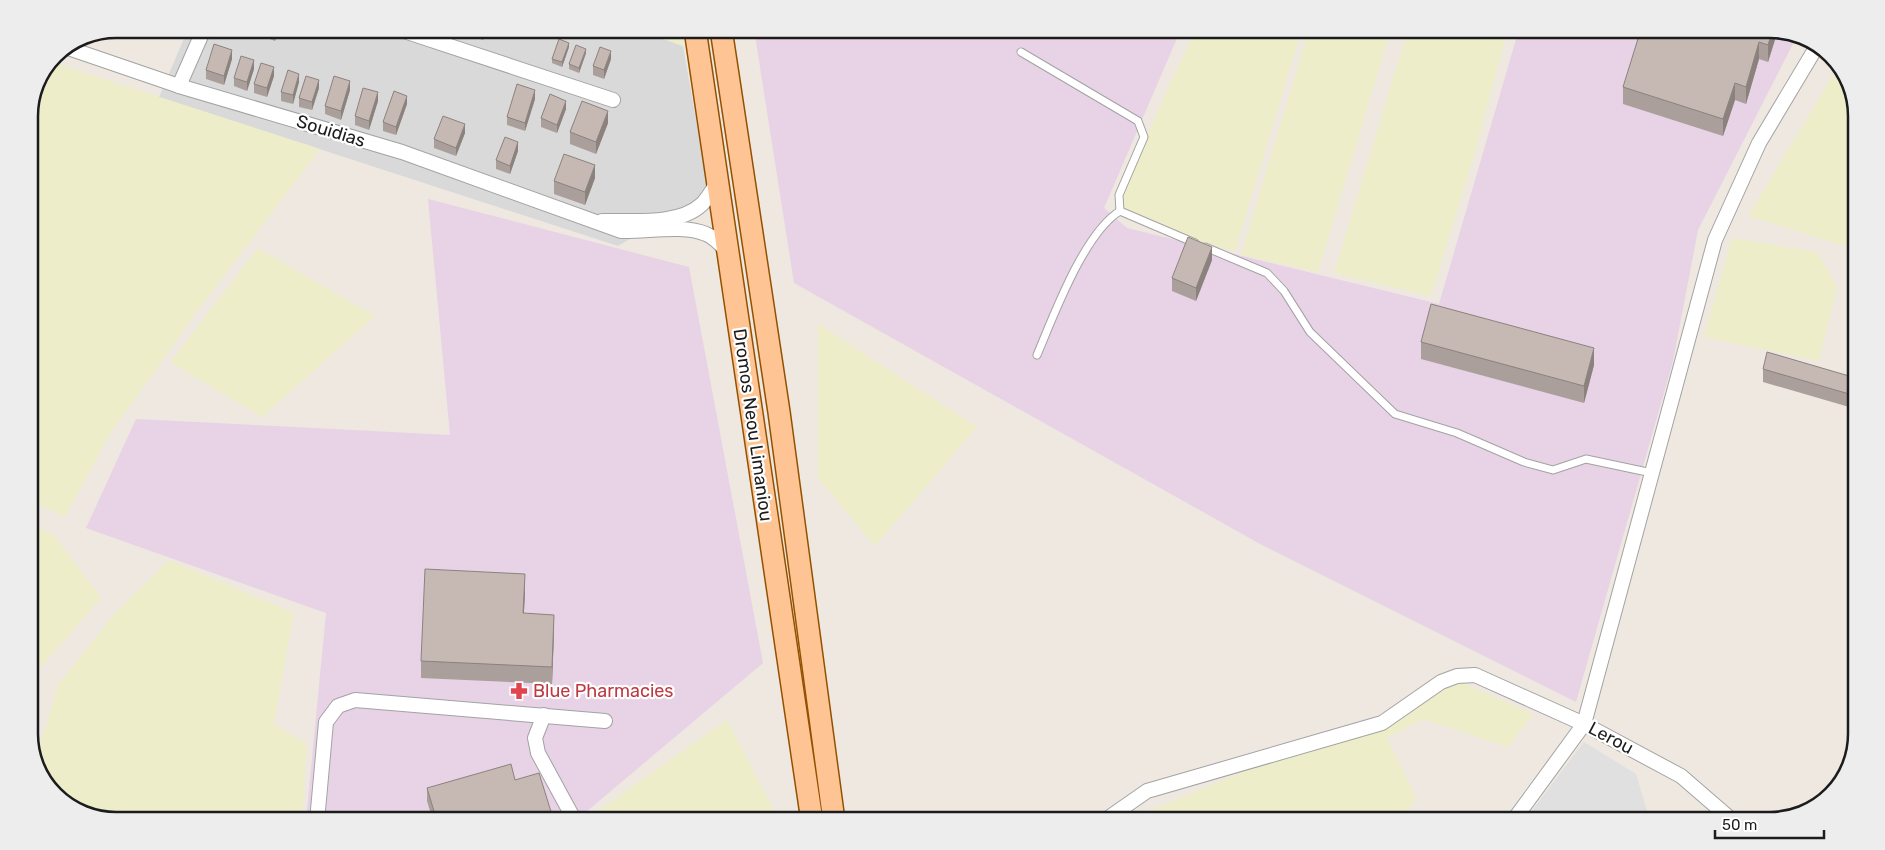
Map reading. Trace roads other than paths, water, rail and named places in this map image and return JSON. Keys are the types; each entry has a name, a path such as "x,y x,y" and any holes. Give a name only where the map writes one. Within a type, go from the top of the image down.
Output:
{"main road":[{"name":"Dromos Neou Limaniou","path":"696,38 811,812"},
{"name":"Dromos Neou Limaniou","path":"722,38 779,412 833,812"}],"street":[{"path":"179,86 200,38"},
{"path":"425,38 614,100"},
{"name":"Souidias","path":"73,50 179,86 402,152 621,231 647,232 688,228 708,234 728,251"},
{"path":"1520,812 1584,724 1715,240 1759,143 1813,51"},
{"name":"Souidias","path":"596,221 649,222 687,214 702,205 717,183"},
{"name":"Lerou","path":"1117,812 1147,792 1382,723 1441,682 1457,676 1476,675 1584,724 1681,776 1723,812"},
{"path":"318,812 326,722 338,706 355,700 605,720"},
{"path":"544,715 535,738 538,753 570,812"}],"lane":[{"path":"1021,52 1138,121 1144,137 1119,195 1120,210"},
{"path":"1120,210 1267,273 1284,291 1310,332 1396,414 1457,433 1524,462 1552,470 1586,459 1652,473"},
{"path":"1037,355 1054,314 1099,228 1120,210"}],"place":[{"name":"Blue Pharmacies","path":"519,691"}]}
